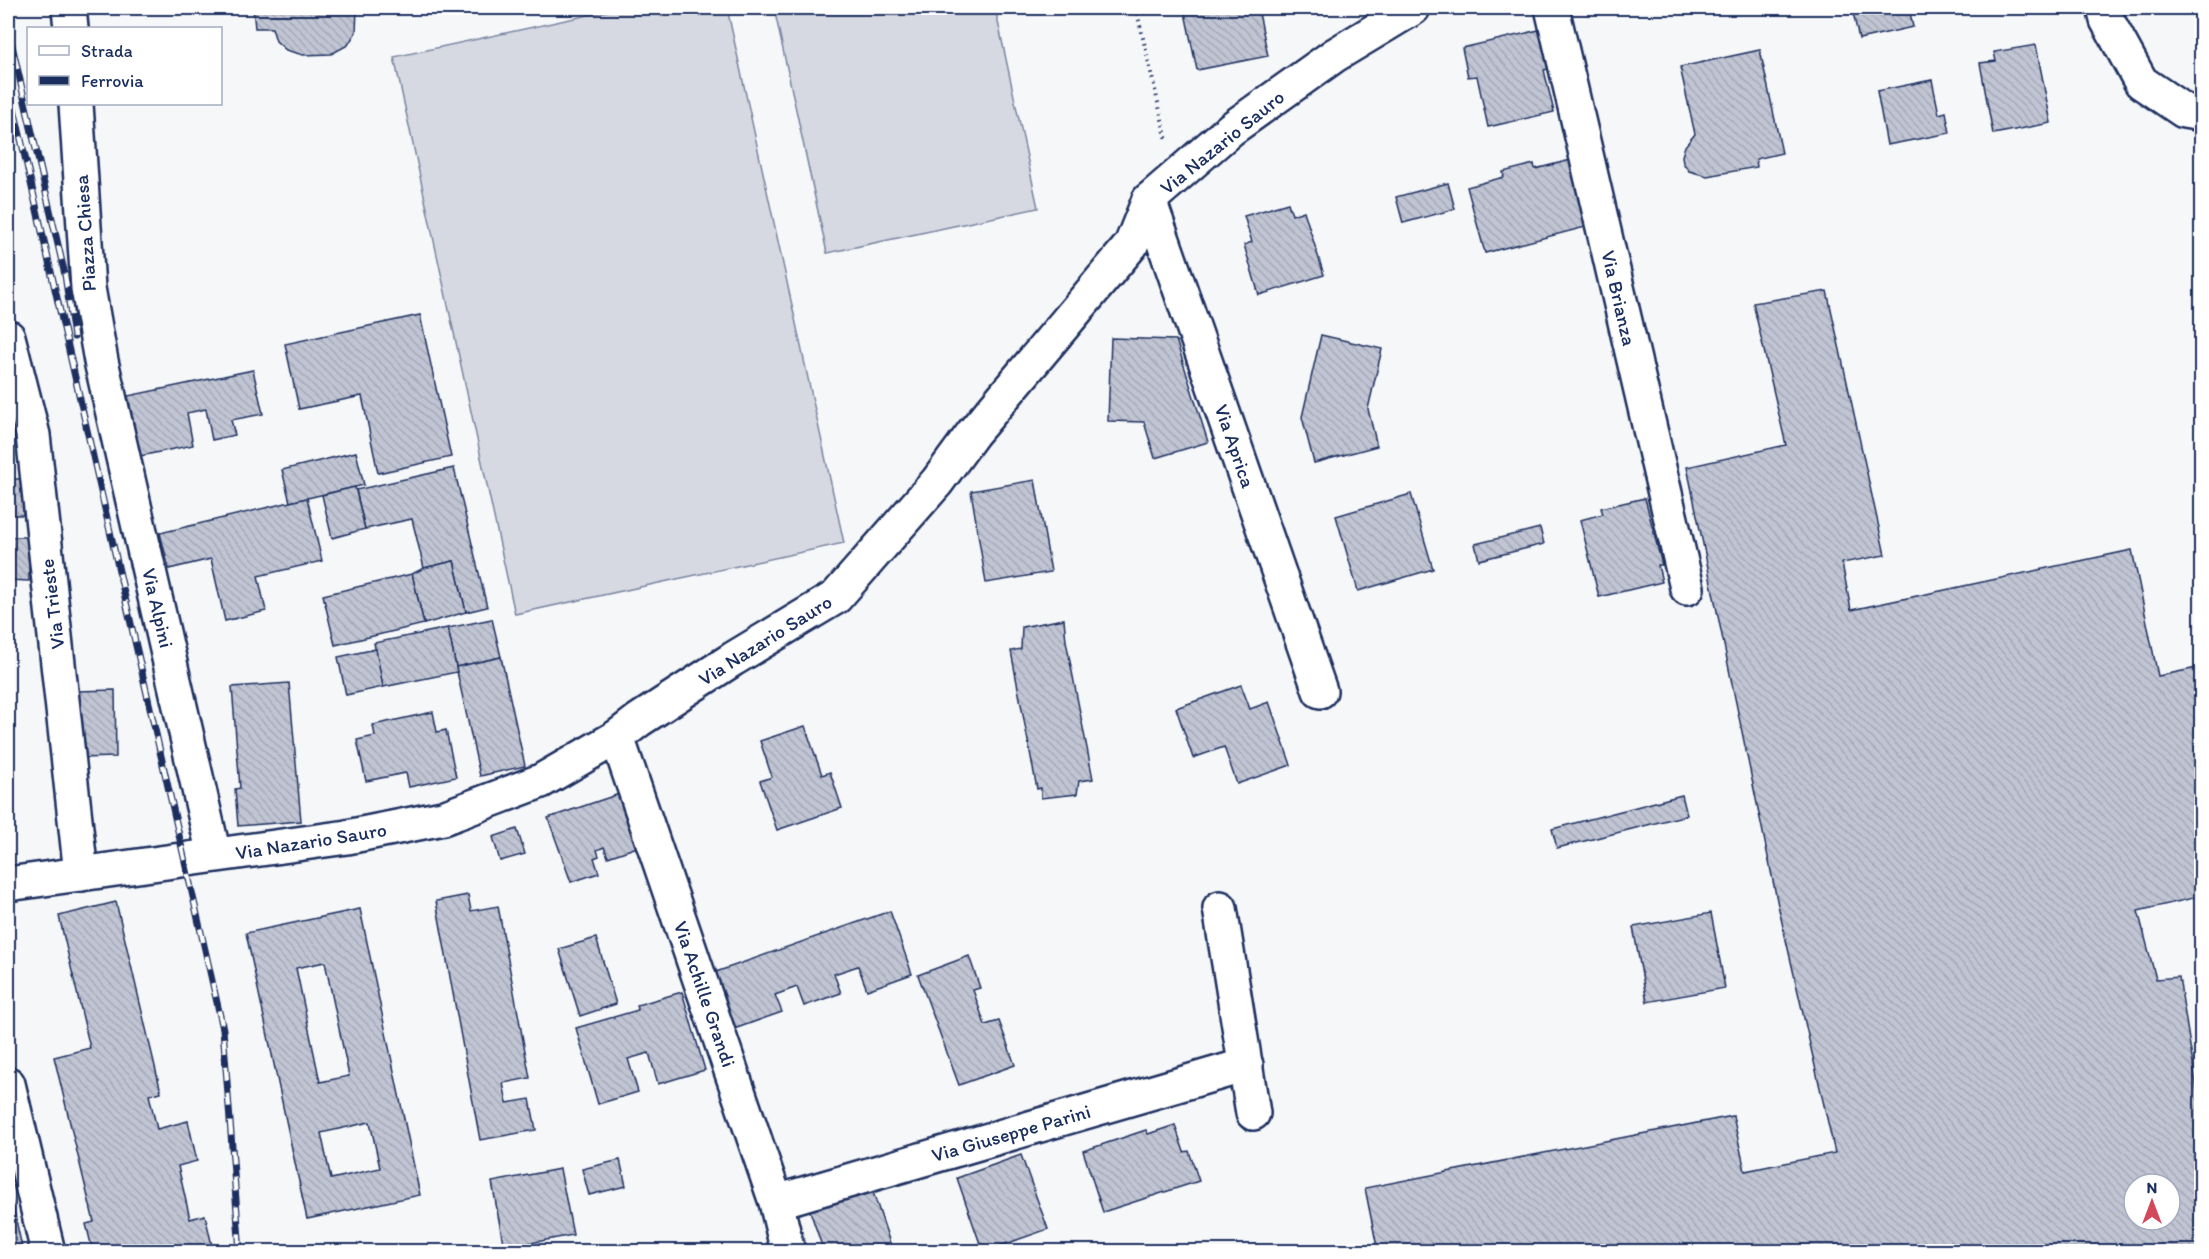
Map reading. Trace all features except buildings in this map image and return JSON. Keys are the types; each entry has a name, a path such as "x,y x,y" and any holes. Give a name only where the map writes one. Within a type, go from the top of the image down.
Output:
{"street":[{"path":"69,8 71,27"},
{"name":"Via Nazario Sauro","path":"8,884 347,837 443,818 540,781 617,737 639,720 733,659 836,597 930,490 973,433 1131,245 1149,200 1231,129 1335,55 1413,8"},
{"name":"Via Brianza","path":"1552,8 1687,588"},
{"path":"2104,8 2107,20 2141,82 2184,111 2202,114"},
{"name":"Piazza Chiesa","path":"76,105 88,288 100,361"},
{"name":"Via Aprica","path":"1149,200 1320,691"},
{"name":"Via Trieste","path":"8,337 33,435 81,874"},
{"name":"Via Alpini","path":"100,361 214,855"},
{"name":"Via Achille Grandi","path":"617,737 776,1202 788,1251"},
{"path":"1220,908 1253,1113"},
{"name":"Via Giuseppe Parini","path":"776,1202 1246,1065"},
{"path":"8,1084 48,1251"}],"path":[{"path":"1136,8 1175,177"}],"shaded area":[{"path":"621,8 727,8 844,543 515,614 394,57"},
{"path":"774,8 995,8 1038,208 827,253"}],"railway":[{"path":"8,28 65,275 74,337"},
{"path":"8,82 223,1029 240,1252"}]}
